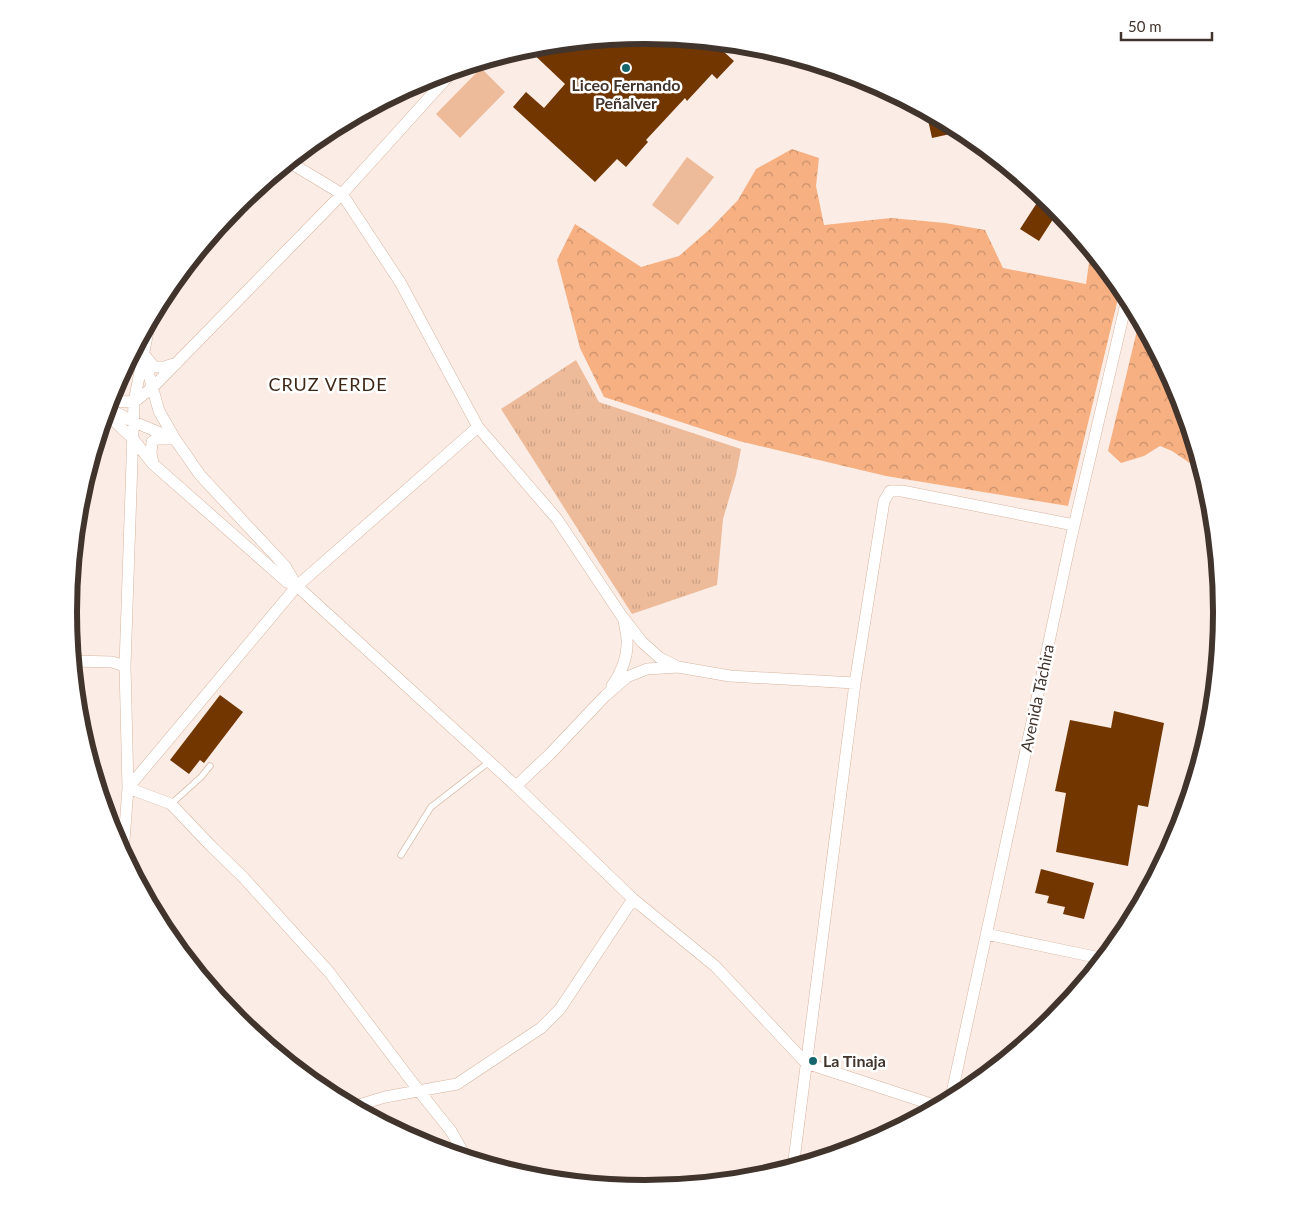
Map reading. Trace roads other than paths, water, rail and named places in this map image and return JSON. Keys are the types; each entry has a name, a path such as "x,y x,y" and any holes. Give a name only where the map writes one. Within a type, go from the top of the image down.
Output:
{"street":[{"path":"117,402 134,402 179,362 342,194 444,81"},
{"path":"294,165 342,194 400,282 478,427 557,519 624,619 642,642 660,658 678,668"},
{"name":"Avenida Táchira","path":"952,1091 1074,525 1125,308"},
{"path":"124,839 128,788 125,666 134,402 146,341"},
{"path":"143,354 154,367 164,367 179,362"},
{"path":"143,354 159,411 175,439 200,475 285,566 297,586 516,786 633,899 715,966 806,1063 931,1104"},
{"path":"114,412 175,439"},
{"path":"111,418 133,439 153,464 287,582 297,586"},
{"path":"128,788 297,586 478,427"},
{"path":"153,464 152,442 156,439 175,439"},
{"path":"794,1162 855,683 884,501 890,491 902,491 1074,525"},
{"path":"605,696 619,675 626,653 628,639 624,619"},
{"path":"79,660 112,662 125,666"},
{"path":"516,786 550,754 605,696 627,677 647,669 678,668 730,676 855,683"},
{"path":"128,788 171,804 210,846 243,877 329,972 451,1130 462,1151"},
{"path":"360,1104 385,1096 457,1084 541,1028 560,1009 633,899"},
{"path":"986,934 1098,958"}],"lane":[{"path":"401,855 431,807 489,762"},
{"path":"171,804 202,777 210,766"}],"place":[{"name":"Liceo Fernando Peñalver","path":"626,68"},
{"name":"La Tinaja","path":"813,1061"}],"district":[{"name":"CRUZ VERDE","path":"328,385"}]}
